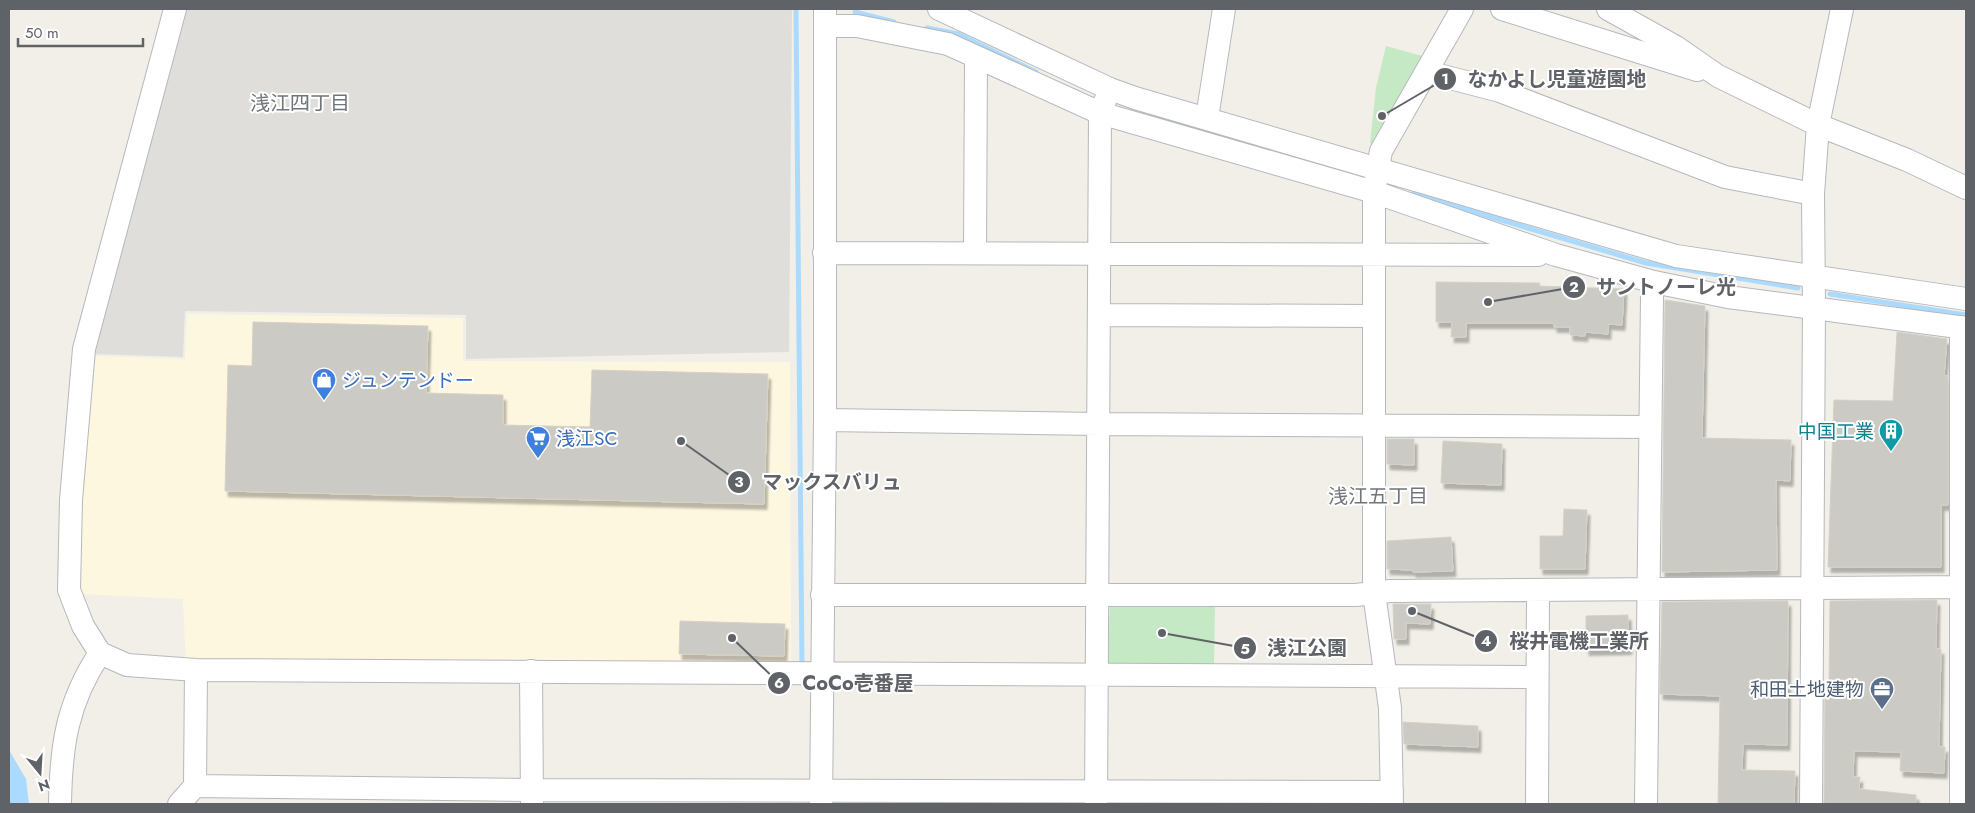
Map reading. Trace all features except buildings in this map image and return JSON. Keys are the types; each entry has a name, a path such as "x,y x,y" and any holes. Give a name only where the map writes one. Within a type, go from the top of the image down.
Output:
{"street":[{"path":"175,9 84,349 71,500 69,590 83,626 100,653 127,665 196,670 822,672 1385,678 1536,677"},
{"path":"939,9 1110,89 1676,256 1966,299"},
{"path":"1208,118 1224,9"},
{"path":"195,786 532,797 1392,798 1390,708 1374,593 1374,192 1381,151 1462,9"},
{"path":"1502,9 1718,76"},
{"path":"1608,9 1676,47 1718,76 1818,125 1907,160 1966,188"},
{"path":"1811,804 1813,194 1818,125 1842,9"},
{"path":"821,797 825,420 825,18 948,44 1100,113 1374,192 1556,255 1654,282 1728,297 1964,328 1961,804"},
{"path":"975,253 976,57"},
{"path":"1428,70 1500,91 1725,177 1813,194"},
{"path":"1096,797 1100,113 1110,89"},
{"path":"824,253 1556,255"},
{"path":"1646,804 1652,296 1654,282"},
{"path":"1099,315 1374,316"},
{"path":"825,420 1098,424 1650,427"},
{"path":"822,595 1097,595 1538,591 1649,588 1812,589 1963,587"},
{"path":"1537,804 1536,677 1538,591"},
{"path":"60,804 61,757 66,726 88,672 100,653"},
{"path":"179,804 195,786 196,670"},
{"path":"531,671 532,797"}],"shaded area":[{"path":"183,9 792,9 789,352 466,359 466,315 185,311 183,357 94,354"},
{"path":"187,314 463,318 463,361 790,362 791,662 186,662 183,599 81,594 81,496 96,356 185,359"}],"green space":[{"path":"1386,46 1422,56 1374,145 1370,143 1376,88"},
{"path":"1110,601 1215,603 1214,664 1108,663"}],"water":[{"path":"9,750 26,779 29,804 9,804"}],"waterway":[{"path":"796,9 802,666"},
{"path":"855,12 894,22"},
{"path":"927,28 958,34 1036,72"},
{"path":"1413,194 1646,263 1798,288"},
{"path":"1830,294 1966,315"}],"place":[{"name":"なかよし児童遊園地","path":"1382,116"},
{"name":"サントノーレ光","path":"1488,302"},
{"name":"ジュンテンドー","path":"324,401"},
{"name":"マックスバリュ","path":"681,441"},
{"name":"中国工業","path":"1891,452"},
{"name":"浅江SC","path":"538,459"},
{"name":"桜井電機工業所","path":"1412,611"},
{"name":"浅江公園","path":"1162,633"},
{"name":"CoCo壱番屋","path":"732,638"},
{"name":"和田土地建物","path":"1882,710"}],"district":[{"name":"浅江四丁目","path":"300,103"},
{"name":"浅江五丁目","path":"1378,496"}]}
